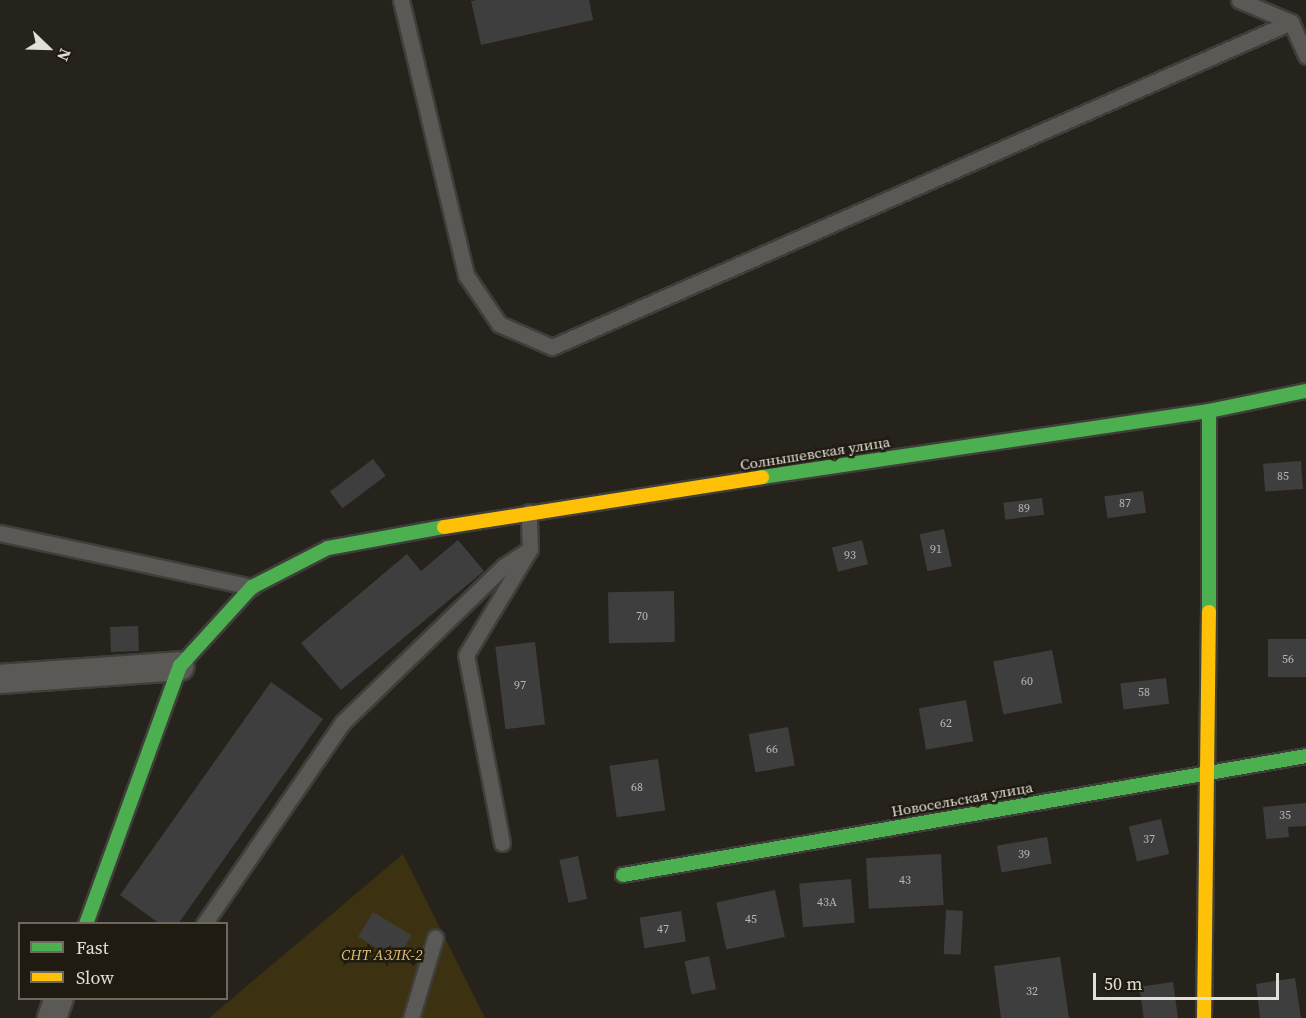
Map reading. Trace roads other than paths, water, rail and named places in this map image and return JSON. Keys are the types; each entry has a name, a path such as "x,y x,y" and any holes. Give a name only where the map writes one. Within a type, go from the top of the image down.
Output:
{"street":[{"name":"Солнышевская улица","path":"252,587 328,548 529,512 1209,411 1306,391"},
{"path":"1204,1018 1209,772 1209,411"},
{"path":"87,922 180,666 252,587"},
{"path":"0,679 180,666"},
{"name":"Новосельская улица","path":"623,875 1306,756"},
{"path":"52,1018 59,1000"}],"lane":[{"path":"401,0 466,274 499,324 552,347 1291,22"},
{"path":"1239,0 1291,22 1306,56"},
{"path":"502,843 466,655 530,549 529,512"},
{"path":"0,533 252,587"},
{"path":"205,922 342,723 504,566 530,549"},
{"path":"411,1018 435,938"}],"park label":[{"name":"СНТ АЗЛК-2","path":"382,955"}]}
